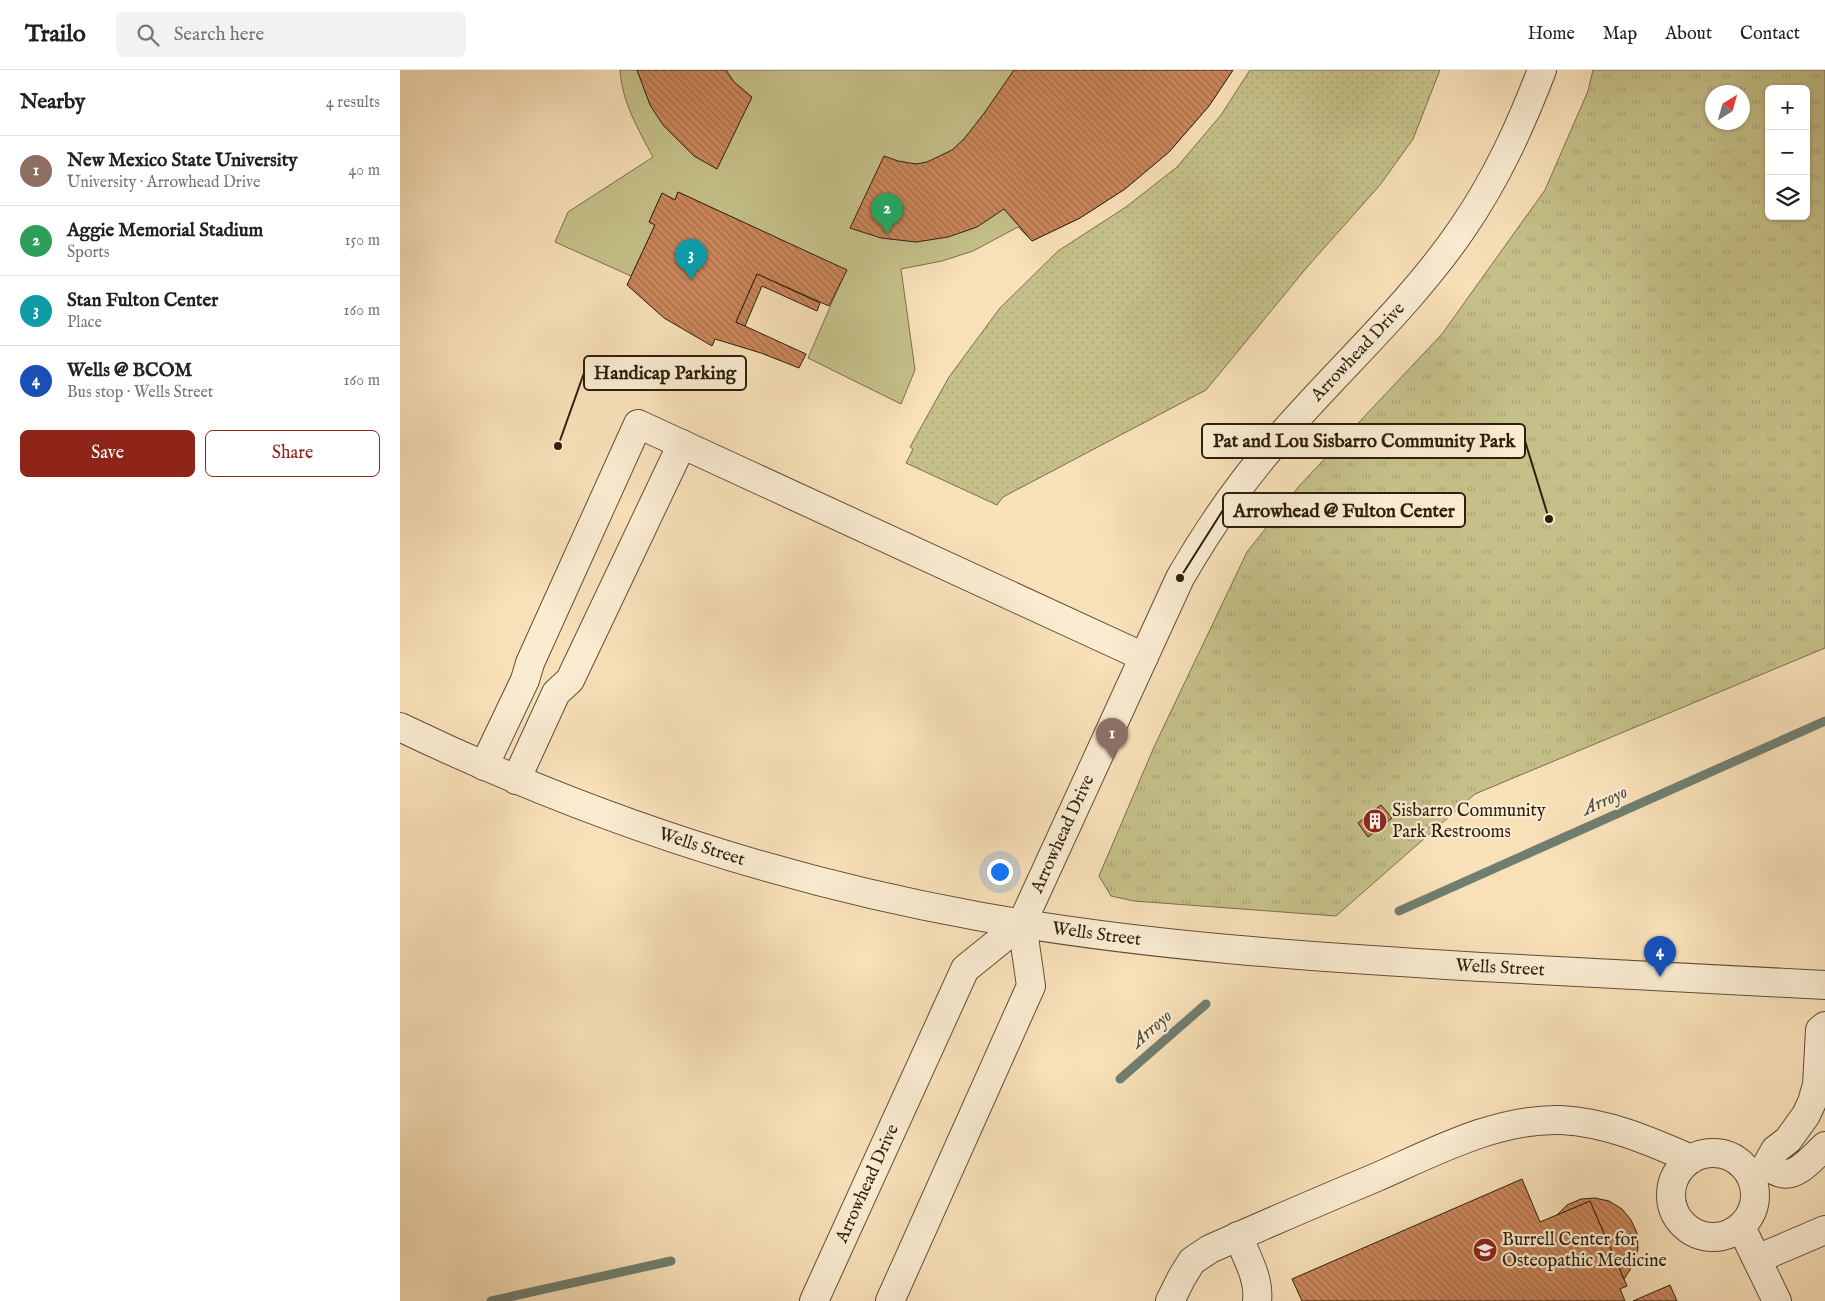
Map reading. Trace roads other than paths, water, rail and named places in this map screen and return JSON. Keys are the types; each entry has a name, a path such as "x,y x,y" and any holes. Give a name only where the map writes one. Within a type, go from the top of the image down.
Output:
{"street":[{"name":"Arrowhead Drive","path":"814,1301 965,969 1022,923 1180,578 1201,541 1222,509 1274,444 1408,296 1462,230 1506,156 1542,70"},
{"path":"484,766 525,680 530,663 638,424 1144,657"},
{"path":"516,780 556,693 570,680 682,444"},
{"path":"530,663 570,680"},
{"name":"Wells Street","path":"400,727 516,780 627,822 803,878 939,908 1022,923 1158,942 1304,956 1825,985"},
{"path":"890,1301 1031,986 1022,923"},
{"path":"1825,1026 1820,1030 1817,1085 1812,1102 1806,1115 1788,1140 1775,1150 1758,1171 1755,1203 1750,1216 1741,1227 1730,1234 1717,1237 1703,1236 1690,1230 1680,1221 1674,1209 1671,1196 1674,1181 1680,1169 1691,1159 1704,1154 1718,1154 1731,1157 1743,1166 1758,1171 1790,1174 1804,1165 1825,1146"},
{"path":"1170,1301 1192,1261 1210,1249 1494,1129 1527,1121 1561,1120 1600,1126 1633,1135 1691,1159"},
{"path":"1741,1227 1777,1301"},
{"path":"1757,1259 1825,1230"},
{"path":"1238,1236 1257,1282 1260,1298"}],"waterway":[{"name":"Arroyo","path":"1399,911 1825,721"},
{"name":"Arroyo","path":"1120,1079 1206,1004"},
{"path":"491,1301 671,1261"}],"place":[{"name":"Aggie Memorial Stadium","path":"887,234"},
{"name":"Stan Fulton Center","path":"691,280"},
{"name":"Handicap Parking","path":"558,446"},
{"name":"Pat and Lou Sisbarro Community Park","path":"1549,519"},
{"name":"Arrowhead @ Fulton Center","path":"1180,578"},
{"name":"New Mexico State University","path":"1112,759"},
{"name":"Sisbarro Community Park Restrooms","path":"1375,821"},
{"name":"Wells @ BCOM","path":"1660,977"},
{"name":"Burrell Center for Osteopathic Medicine","path":"1485,1250"}]}
